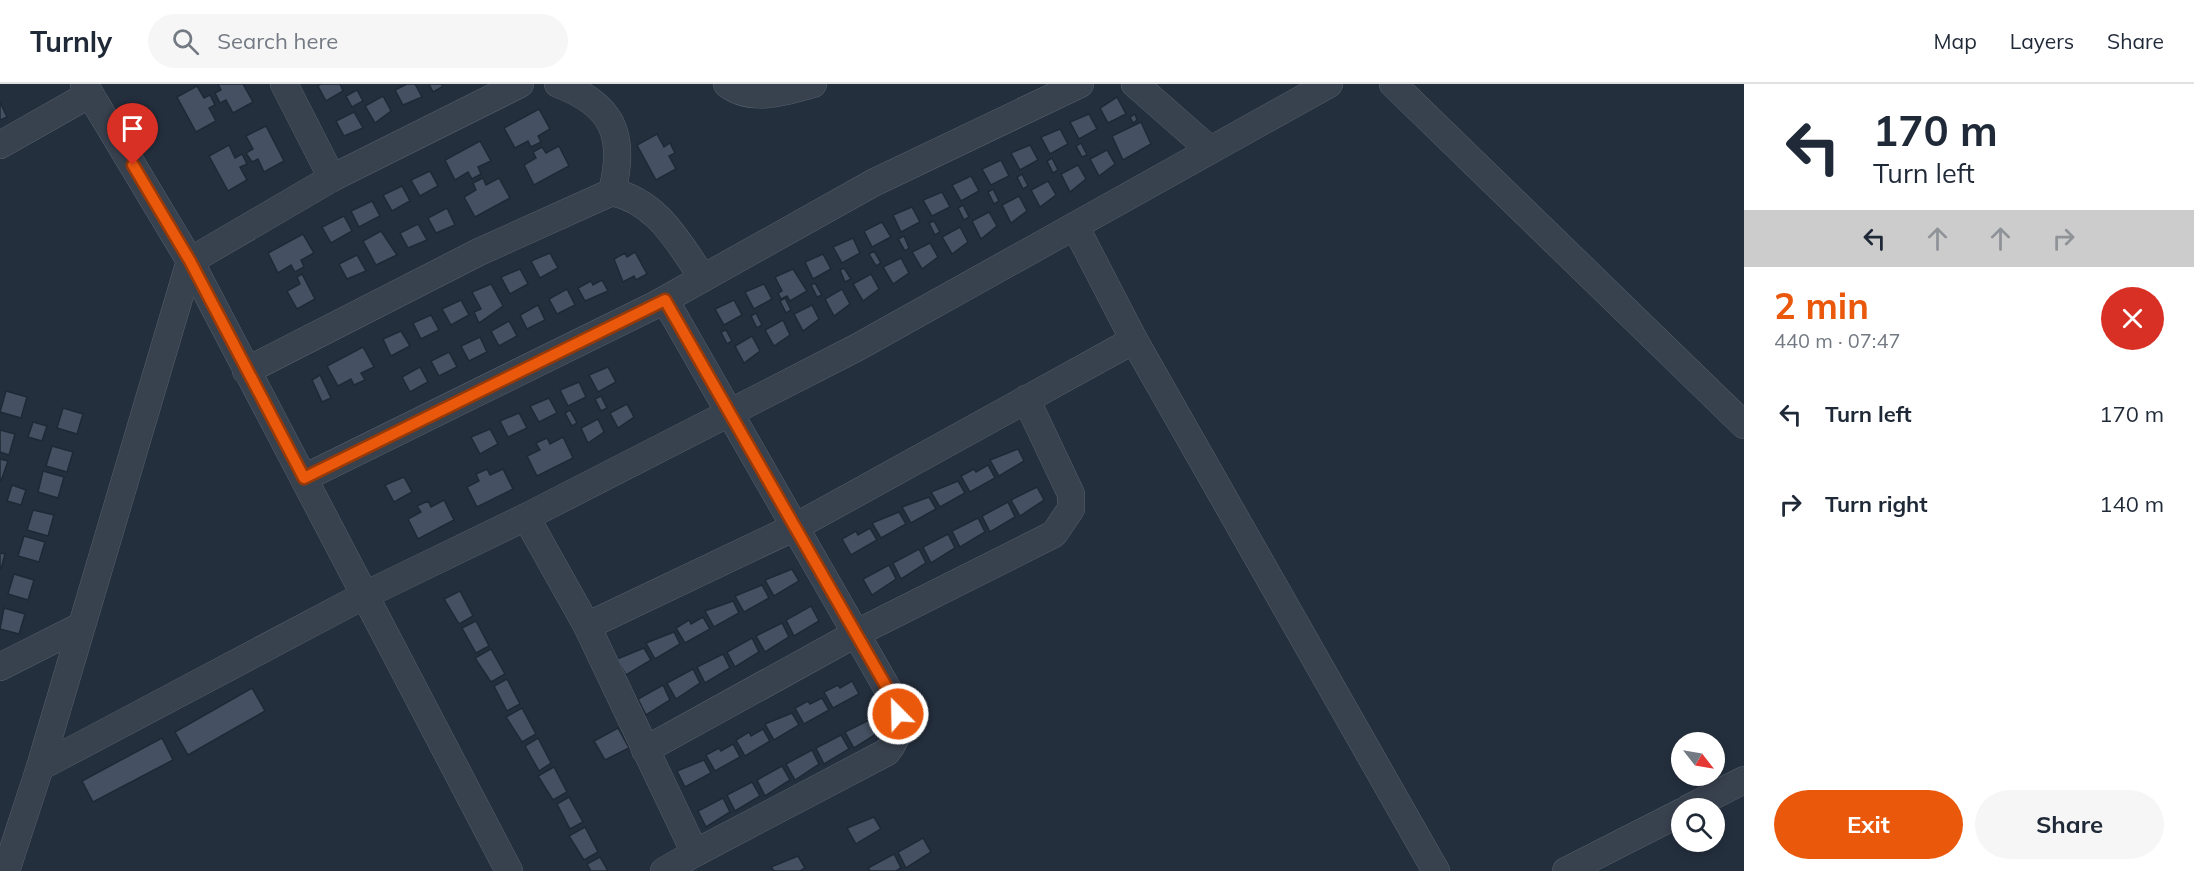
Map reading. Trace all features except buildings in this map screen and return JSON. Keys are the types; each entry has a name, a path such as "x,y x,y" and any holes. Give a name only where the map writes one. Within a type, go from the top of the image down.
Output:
{"street":[{"path":"284,84 332,178"},
{"path":"6,871 40,767 190,261 332,178 520,84"},
{"path":"558,84 577,91 590,100 602,109 610,122 620,162 612,192"},
{"path":"728,84 737,92 753,95 813,84"},
{"path":"304,478 665,300 873,183 1080,84"},
{"path":"1135,84 1209,149"},
{"path":"40,767 363,596 526,518 856,348 1329,84"},
{"path":"1393,84 1744,425"},
{"path":"0,145 87,89 190,261 363,596 458,771 508,871"},
{"path":"246,371 478,252 612,192 627,195 651,208 665,224 702,279"},
{"path":"1075,226 1134,340 1436,871"},
{"path":"664,871 886,752 896,741 900,728 894,700 797,526 727,413 665,300"},
{"path":"587,626 797,526 1134,340"},
{"path":"645,750 857,633 1054,534 1064,524 1071,509 1071,494 1026,399"},
{"path":"526,518 587,626 695,853"},
{"path":"0,667 81,626"},
{"path":"1709,798 1744,780"},
{"path":"1566,871 1671,818"}],"route":[{"path":"133,165 190,261 207,298 304,478 665,300 698,356 727,413 797,526 894,700 898,714"}]}
